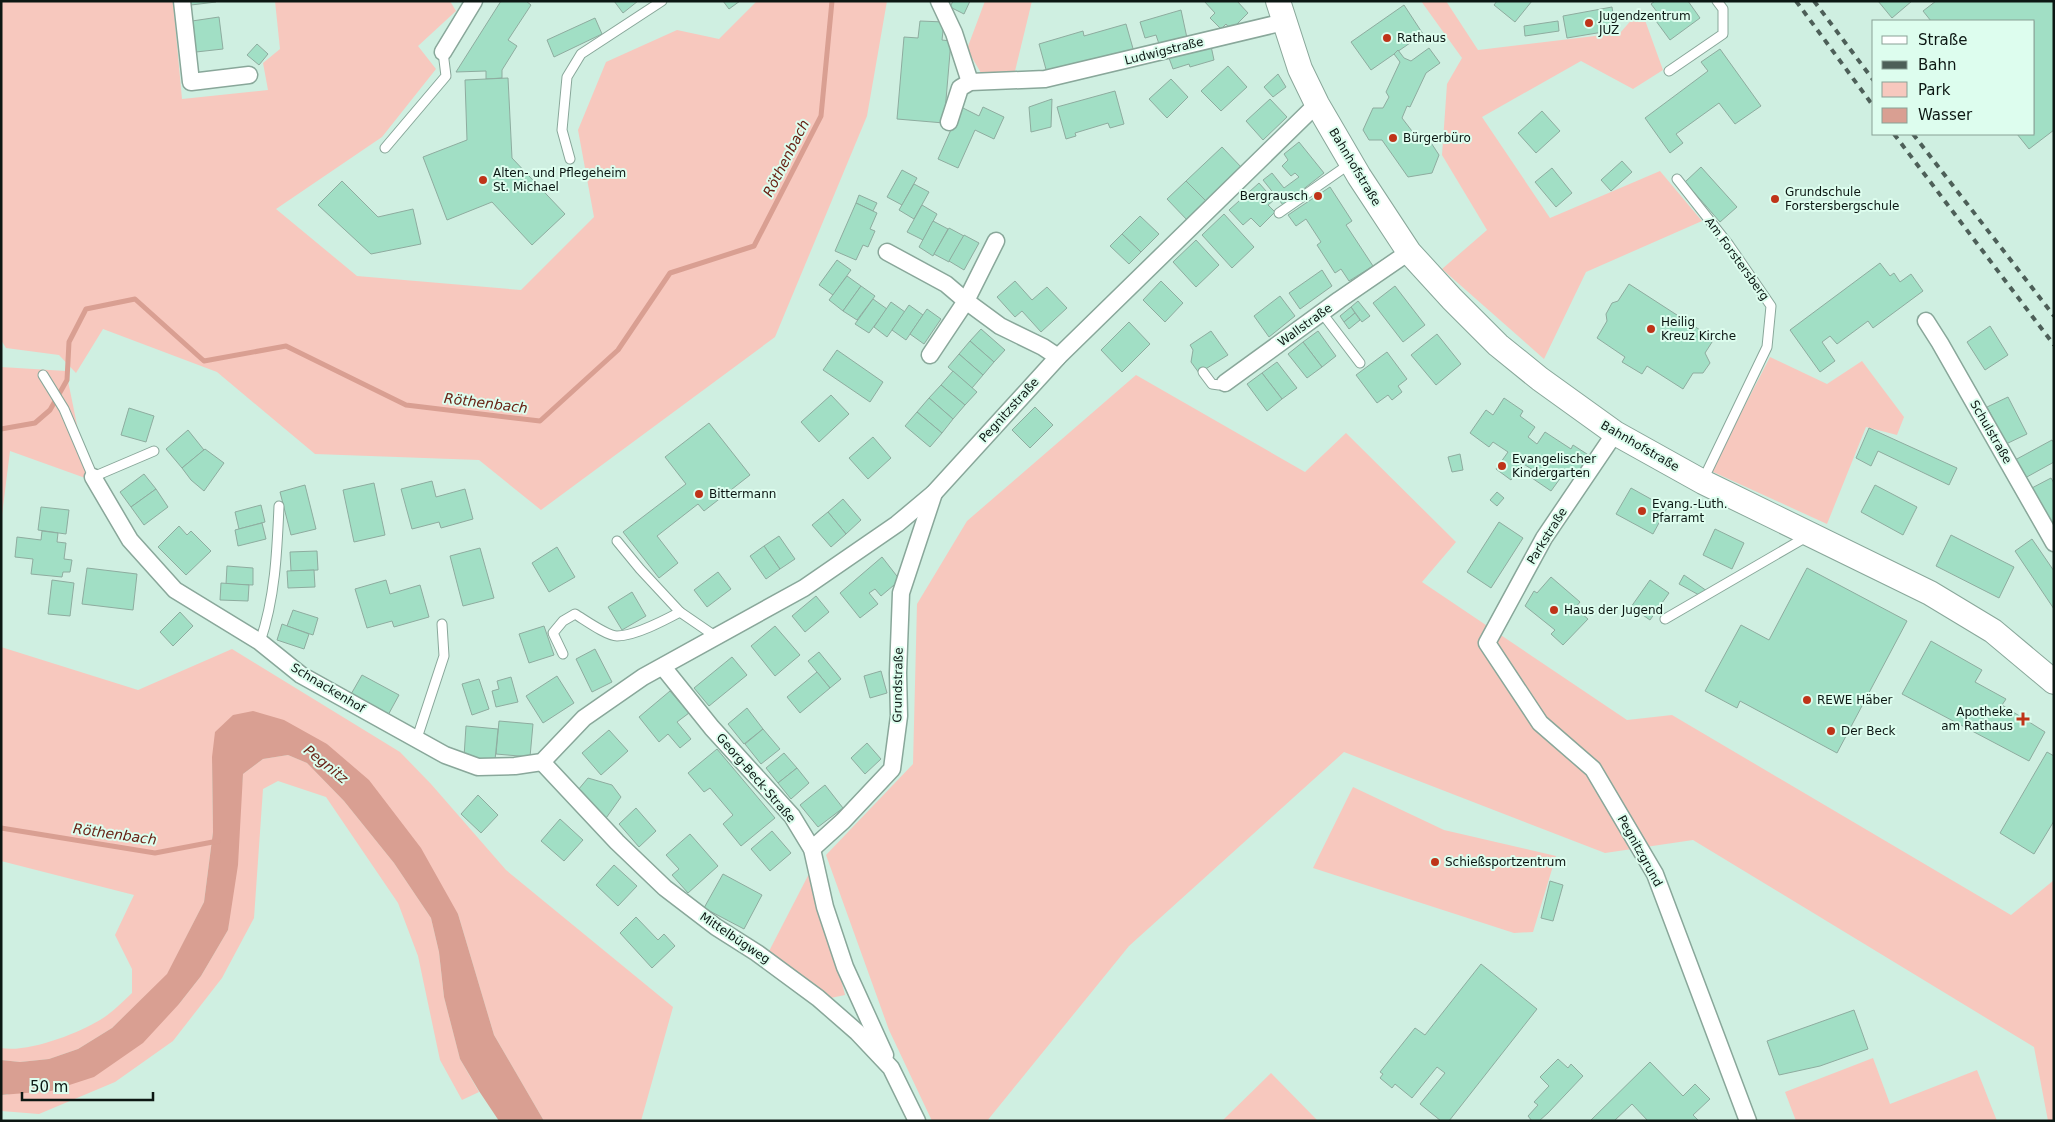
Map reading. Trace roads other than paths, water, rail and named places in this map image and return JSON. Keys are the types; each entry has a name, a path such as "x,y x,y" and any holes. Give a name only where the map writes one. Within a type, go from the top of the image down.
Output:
{"main road":[{"name":"Bahnhofstraße","path":"1281,12 1300,69 1317,104 1351,163 1409,252 1498,345 1540,379 1616,433 1703,482 1930,593 1993,631 2052,678"}],"street":[{"path":"182,1 190,82 249,75"},
{"path":"443,52 474,1"},
{"path":"939,1 954,34 970,82 960,88 949,122"},
{"name":"Ludwigstraße","path":"970,82 1044,79 1281,12"},
{"name":"Pegnitzstraße","path":"663,667 715,636 804,588 897,524 934,493 1058,357 1317,104"},
{"path":"930,355 966,302 996,240"},
{"path":"887,252 946,284 966,302 1000,326 1043,347 1058,357"},
{"name":"Wallstraße","path":"1225,383 1322,312 1409,252"},
{"name":"Schulstraße","path":"1926,322 1940,343 2054,543"},
{"name":"Parkstraße","path":"1486,643 1544,538 1616,433"},
{"name":"Schnackenhof","path":"93,477 130,540 175,590 260,642 301,675 445,755 478,767 515,766 542,762"},
{"name":"Grundstraße","path":"812,849 844,821 892,769 899,716 898,673 901,593 934,493"},
{"name":"Pegnitzgrund","path":"1486,643 1540,723 1593,769 1655,874 1748,1121"},
{"path":"542,762 584,718 643,677 663,667"},
{"name":"Georg-Beck-Straße","path":"663,667 712,728 792,816 812,849 825,907 846,968 891,1068"},
{"name":"Mittelbügweg","path":"542,762 617,842 665,888 716,927 757,953 818,998 857,1032 891,1068 917,1121"}],"lane":[{"path":"570,159 562,130 567,76 581,54 662,1"},
{"path":"1669,71 1723,34 1722,8 1717,1"},
{"path":"385,148 446,76 443,52"},
{"path":"1279,213 1351,163"},
{"name":"Am Forstersberg","path":"1677,179 1729,245 1771,306 1767,347 1703,482"},
{"path":"1322,312 1360,363"},
{"name":"Wallstraße","path":"1203,372 1212,384 1219,385 1225,383"},
{"path":"43,375 64,409 93,477 154,451"},
{"path":"260,642 269,615 277,556 278,506"},
{"path":"1665,619 1811,535"},
{"path":"617,541 640,570 680,612 715,636"},
{"path":"563,654 553,633 562,621 576,614 598,628 616,636 655,626 680,612"},
{"path":"417,738 444,656 442,624"}],"water":[{"name":"Pegnitz","path":"253,711 284,720 327,744 369,780 421,848 458,914 494,1035 544,1121 499,1121 460,1059 444,997 439,952 431,918 394,863 344,801 307,763 288,755 263,759 243,774 238,865 228,930 201,976 179,1004 143,1043 94,1077 51,1091 1,1095 1,1060 20,1062 49,1059 78,1049 112,1028 167,974 204,902 213,832 212,757 215,732 233,715"}],"waterway":[{"name":"Röthenbach","path":"1,429 35,423 50,410 67,380 69,342 86,309 135,299 204,361 286,346 406,405 540,421 618,350 670,273 754,246 821,116 832,1"},
{"name":"Röthenbach","path":"1,828 155,853 218,841"}],"railway":[{"path":"1796,1 1872,104"},
{"path":"1814,1 1872,78"},
{"path":"1895,135 2054,345"},
{"path":"1914,135 2054,316"}],"place":[{"name":"Jugendzentrum JUZ","path":"1589,23"},
{"name":"Rathaus","path":"1387,38"},
{"name":"Bürgerbüro","path":"1393,138"},
{"name":"Alten- und Pflegeheim St. Michael","path":"483,180"},
{"name":"Bergrausch","path":"1318,196"},
{"name":"Grundschule Forstersbergschule","path":"1775,199"},
{"name":"Heilig Kreuz Kirche","path":"1651,329"},
{"name":"Evangelischer Kindergarten","path":"1502,466"},
{"name":"Bittermann","path":"699,494"},
{"name":"Evang.-Luth. Pfarramt","path":"1642,511"},
{"name":"Haus der Jugend","path":"1554,610"},
{"name":"REWE Häber","path":"1807,700"},
{"name":"Apotheke am Rathaus","path":"2023,719"},
{"name":"Der Beck","path":"1831,731"},
{"name":"Schießsportzentrum","path":"1435,862"}]}
